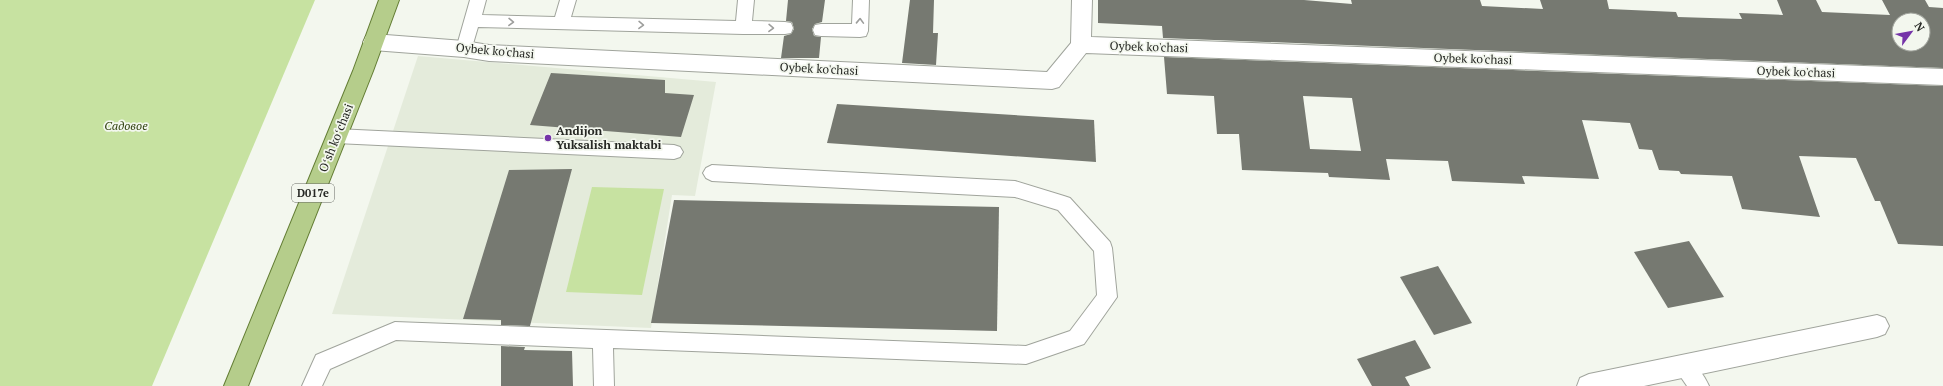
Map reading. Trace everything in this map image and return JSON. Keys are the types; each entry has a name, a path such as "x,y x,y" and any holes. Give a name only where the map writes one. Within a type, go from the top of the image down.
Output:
{"main road":[{"name":"Oʻsh koʻchasi","path":"236,386 389,0"}],"street":[{"path":"1081,45 1082,0"},
{"name":"Oybek ko'chasi","path":"373,42 488,52 1052,81 1081,45 1943,77"},
{"path":"1589,386 1877,326"}],"lane":[{"path":"464,49 478,0"},
{"path":"561,23 568,0"},
{"path":"743,28 746,0"},
{"path":"821,30 860,30 861,0"},
{"path":"472,21 785,28"},
{"path":"336,136 674,152"},
{"path":"312,386 322,362 395,331 1026,355 1077,338 1107,297 1103,248 1064,204 1015,189 712,174"},
{"path":"603,339 604,386"},
{"path":"1684,367 1699,386"}],"shaded area":[{"name":"Andijon Yuksalish maktabi","path":"418,56 716,82 695,196 672,195 651,328 332,314"}],"green space":[{"name":"Садовое","path":"0,0 315,0 152,386 0,386"},
{"path":"592,187 664,189 642,295 566,292"}],"building":[{"path":"788,0 825,0 822,22 815,24 812,29 814,36 821,37 819,58 781,58 784,36 791,34 794,29 792,22 786,21"},
{"path":"910,0 934,0 933,33 938,33 936,65 902,63"},
{"path":"1098,0 1304,0 1352,4 1351,0 1480,0 1482,6 1543,9 1540,0 1607,0 1609,9 1676,12 1678,17 1742,19 1739,13 1783,15 1777,0 1816,0 1822,12 1890,15 1882,0 1925,0 1929,7 1943,8 1943,68 1163,38 1162,26 1098,23"},
{"path":"1164,57 1943,86 1943,246 1898,244 1880,201 1875,201 1856,158 1799,156 1820,217 1742,209 1732,176 1681,174 1679,171 1659,170 1652,150 1639,149 1630,123 1582,120 1599,179 1522,176 1525,184 1452,181 1448,161 1386,159 1390,180 1329,177 1328,173 1242,170 1239,134 1217,134 1214,96 1167,94","holes":["1303,96 1352,98 1361,151 1310,149"]},
{"path":"551,73 665,80 665,93 694,95 681,137 530,125"},
{"path":"837,104 1094,120 1096,162 827,143"},
{"path":"572,169 530,326 501,325 501,320 463,319 509,170"},
{"path":"674,200 999,207 997,331 651,323"},
{"path":"1689,241 1724,297 1668,308 1634,252"},
{"path":"1438,266 1472,323 1434,335 1400,277"},
{"path":"1415,340 1431,368 1405,377 1410,386 1372,386 1357,359"},
{"path":"501,346 525,347 524,350 572,351 573,386 501,386"}],"place":[{"name":"Andijon Yuksalish maktabi","path":"548,138"}]}
